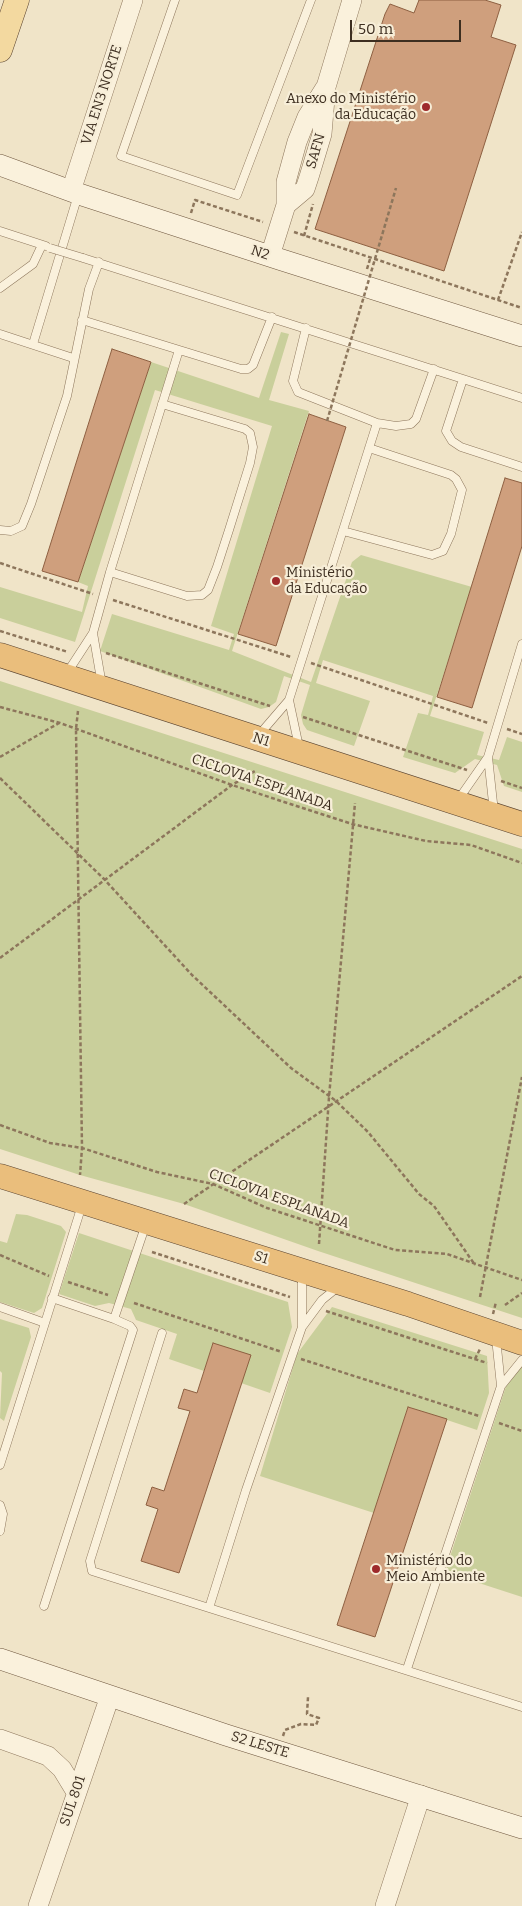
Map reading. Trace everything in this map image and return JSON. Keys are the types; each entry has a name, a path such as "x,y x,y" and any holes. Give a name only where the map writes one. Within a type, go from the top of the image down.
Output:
{"highway":[{"name":"N1","path":"0,655 522,824"},
{"name":"S1","path":"0,1176 147,1221 522,1343"}],"main road":[{"path":"0,50 17,0"},
{"name":"N2","path":"0,165 75,192 270,256 522,336"},
{"name":"S2 LESTE","path":"0,1660 276,1751 522,1828"}],"street":[{"name":"VIA EN3 NORTE","path":"75,192 133,0"},
{"name":"SAFN","path":"270,256 286,205 286,182 315,120 352,0"},
{"name":"SAFN","path":"305,189 322,134 315,120"},
{"path":"286,182 295,188 305,189"},
{"path":"286,205 305,189"},
{"name":"SUL 801","path":"38,1906 110,1696"},
{"path":"0,1739 48,1756 62,1769 76,1792"},
{"path":"385,1906 421,1795"}],"lane":[{"path":"175,0 121,156 238,195 311,0"},
{"path":"33,344 75,192"},
{"path":"0,232 522,398"},
{"path":"0,288 33,264 42,245"},
{"path":"0,530 18,530 22,526 28,512 68,396 73,358 89,288 99,262"},
{"path":"82,320 233,368 248,369 253,365 272,317"},
{"path":"306,328 293,381 298,392 377,423 396,426 411,424 416,419 434,369"},
{"path":"0,334 73,358"},
{"path":"65,676 93,633 179,350"},
{"path":"463,379 446,431 448,436 461,447 522,468"},
{"path":"110,572 187,596 202,595 208,590 250,463 252,437 245,429 162,404"},
{"path":"256,738 289,700 377,423"},
{"path":"343,531 432,555 443,551 451,534 462,490 456,479 451,475 369,448"},
{"path":"93,633 103,688"},
{"path":"456,803 488,757 522,644"},
{"path":"289,700 300,752"},
{"path":"488,757 494,815"},
{"path":"0,1465 3,1447 83,1202"},
{"path":"114,1319 147,1221"},
{"path":"302,1271 302,1327"},
{"path":"209,1608 302,1327 315,1308 342,1284"},
{"path":"44,1606 132,1334 132,1328 114,1319 52,1298"},
{"path":"0,1307 45,1322"},
{"path":"162,1333 90,1561 92,1571 406,1668 522,1707"},
{"path":"496,1335 501,1386"},
{"path":"406,1668 501,1386 522,1360"},
{"path":"0,1505 3,1514 0,1531"}],"path":[{"path":"327,420 396,188"},
{"path":"185,228 195,200 522,308"},
{"path":"498,300 522,232"},
{"path":"0,563 302,660 522,734"},
{"path":"0,631 78,655"},
{"path":"96,649 281,710"},
{"name":"CICLOVIA ESPLANADA","path":"0,707 60,723 232,785 352,824 426,840 471,845 522,862"},
{"path":"78,712 76,729 77,853 82,1148 80,1175"},
{"path":"292,714 477,773"},
{"path":"0,757 60,723"},
{"path":"0,958 232,785 255,771"},
{"path":"490,777 522,788"},
{"path":"0,778 104,879 192,975 291,1068 336,1101 368,1132 419,1194 434,1206 475,1265"},
{"path":"319,1244 329,1096 355,803"},
{"path":"184,1204 522,976"},
{"path":"480,1297 522,1077"},
{"name":"CICLOVIA ESPLANADA","path":"0,1124 50,1143 82,1148 156,1172 213,1184 267,1208 395,1250 447,1254 522,1280"},
{"path":"152,1252 302,1301"},
{"path":"0,1255 50,1276"},
{"path":"64,1281 108,1295"},
{"path":"505,1305 522,1294"},
{"path":"134,1303 522,1431"},
{"path":"315,1308 499,1366"},
{"path":"276,1751 285,1730 301,1724 316,1725 319,1718 308,1714 308,1696"}],"green space":[{"path":"281,332 289,334 269,400 309,411 232,651 311,682 352,562 361,555 472,587 430,716 484,732 477,755 499,760 507,737 522,742 522,792 504,786 497,765 475,759 455,773 403,757 418,713 428,715 433,696 323,660 316,683 370,701 354,746 307,730 301,715 310,685 284,676 276,702 269,707 261,709 100,651 112,614 229,650 234,634 211,626 272,426 155,390 75,642 0,618 0,587 82,612 88,586 78,582 151,362 259,398"},
{"path":"0,681 522,849 522,1318 318,1251 184,1204 80,1175 0,1149"},
{"path":"16,1214 27,1215 61,1226 66,1232 42,1308 34,1313 0,1302 0,1241 7,1243"},
{"path":"79,1233 288,1302 292,1327 270,1393 241,1383 213,1343 204,1371 169,1359 177,1334 136,1320 131,1309 109,1303 95,1306 59,1294"},
{"path":"332,1307 487,1356 489,1393 477,1430 408,1407 374,1513 260,1476 297,1354"},
{"path":"0,1319 29,1328 31,1337 4,1421 0,1418 2,1373 0,1371"},
{"path":"522,1366 522,1597 445,1572 510,1374"}],"building":[{"name":"Anexo do Ministério da Educação","path":"419,0 485,0 501,5 491,37 516,45 444,271 315,229 385,14 390,4 414,13"},
{"path":"112,349 151,362 78,582 42,571"},
{"name":"Ministério da Educação","path":"309,414 346,427 276,646 238,634"},
{"path":"505,478 522,483 522,546 472,708 437,697"},
{"path":"213,1343 251,1355 179,1573 141,1561 158,1509 146,1505 152,1487 164,1491 190,1411 178,1408 184,1389 197,1393"},
{"name":"Ministério do Meio Ambiente","path":"408,1407 447,1419 375,1637 337,1625"}],"place":[{"name":"Anexo do Ministério da Educação","path":"426,107"},
{"name":"Ministério da Educação","path":"276,581"},
{"name":"Ministério do Meio Ambiente","path":"376,1569"}]}
